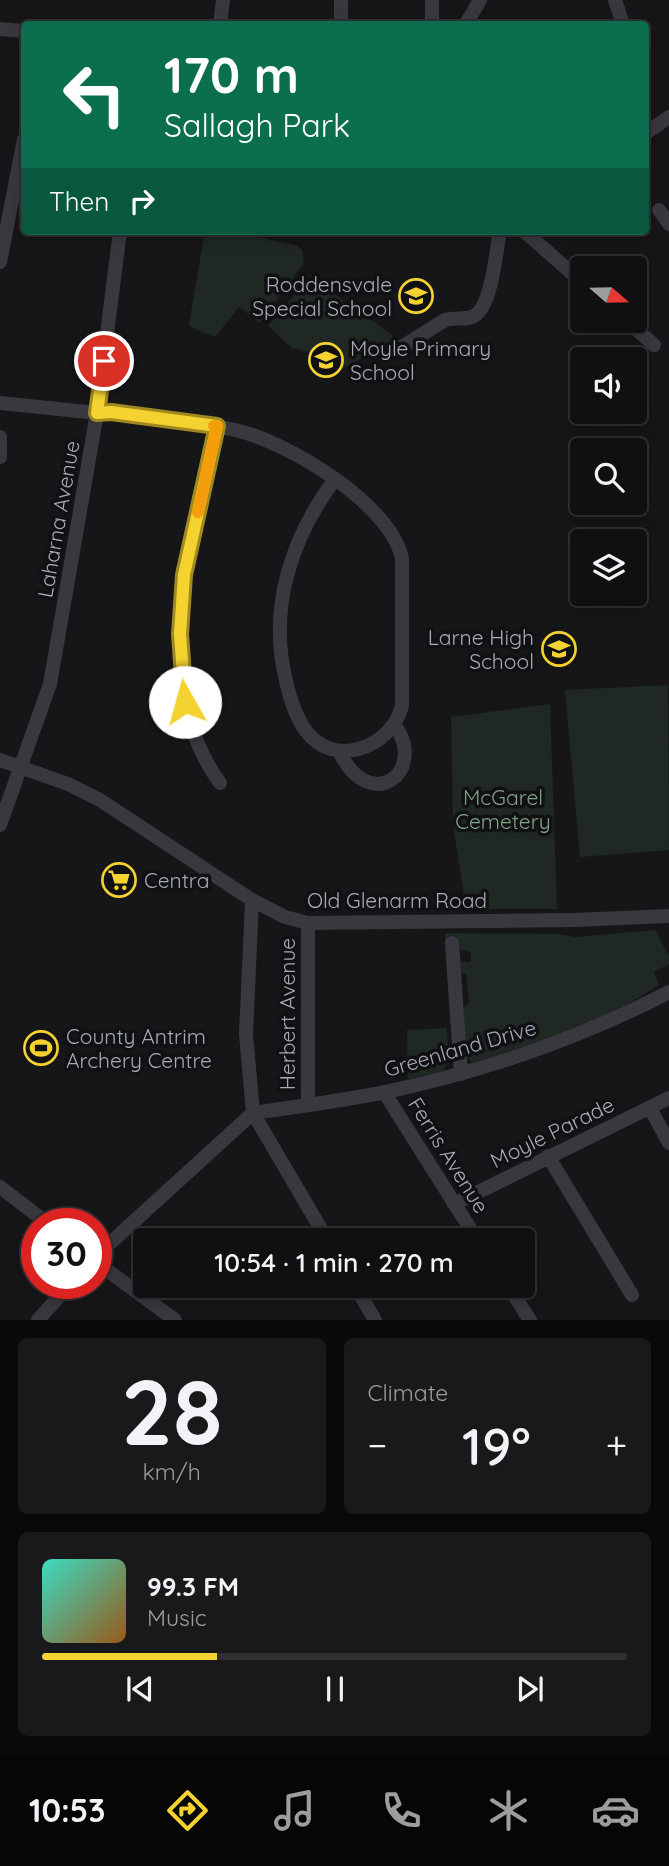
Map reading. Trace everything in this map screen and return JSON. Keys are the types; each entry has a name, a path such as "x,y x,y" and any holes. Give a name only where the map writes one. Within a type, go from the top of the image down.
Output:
{"street":[{"path":"220,21 223,0"},
{"path":"341,0 341,21"},
{"path":"432,0 432,21"},
{"path":"468,21 480,0"},
{"path":"615,0 622,21"},
{"path":"0,29 21,31"},
{"path":"649,131 669,117"},
{"path":"0,262 21,154"},
{"path":"659,210 669,224"},
{"name":"Laharna Avenue","path":"0,825 50,684 97,413 119,235"},
{"path":"397,350 445,320 469,318 477,314 489,290 499,235"},
{"path":"529,235 570,272"},
{"path":"641,333 654,345"},
{"path":"0,403 97,413 111,412 217,426 258,437 335,479 384,522 398,544 403,566 402,702 394,724 371,746 338,751 311,737 297,715 283,667 280,629 285,581 295,547 310,516 335,479"},
{"path":"217,426 184,575 180,642 187,713 202,756 220,783"},
{"path":"0,437 0,457"},
{"path":"338,751 349,770 363,781 378,785 390,781 399,774 403,760 403,738 394,724"},
{"name":"Old Glenarm Road","path":"0,760 68,784 100,800 252,900 285,917 308,923 574,920 669,916"},
{"path":"252,900 247,1034 253,1113 320,1228"},
{"name":"Herbert Avenue","path":"308,923 308,1105"},
{"path":"452,943 461,1074"},
{"name":"Greenland Drive","path":"253,1113 384,1092 461,1074 559,1042 669,992"},
{"name":"Ferris Avenue","path":"384,1092 470,1228"},
{"name":"Moyle Parade","path":"454,1204 669,1098"},
{"path":"650,1108 669,1143"},
{"path":"112,1241 253,1113"},
{"path":"548,1156 632,1296"},
{"path":"0,1186 28,1208"},
{"path":"112,1274 175,1320"},
{"path":"362,1298 375,1320"},
{"path":"516,1298 530,1320"},
{"path":"38,1320 57,1299"}],"green space":[{"path":"204,235 246,235 295,245 302,250 304,261 301,267 260,323 239,307 215,337 192,328 189,324"},
{"path":"309,276 398,339 340,370 315,354 292,348 268,326"},
{"path":"668,685 669,850 580,857 565,690"},
{"name":"McGarel Cemetery","path":"550,704 557,909 466,909 453,824 451,717"},
{"path":"655,930 669,956 669,964 654,972 659,984 638,998 593,1021 546,1040 473,1062 465,1056 463,1009 469,1002 466,973 460,974 458,967 461,962 471,962 471,952 458,949 456,943 445,943 445,933 557,934 576,937"},
{"path":"447,1028 449,1060 443,1071 408,1079 407,1030"}],"slow traffic":[{"path":"198,512 217,426 214,426"}],"place":[{"name":"Roddensvale Special School","path":"416,296"},
{"name":"Moyle Primary School","path":"326,360"},
{"name":"Larne High School","path":"559,649"},
{"name":"Centra","path":"119,880"},
{"name":"County Antrim Archery Centre","path":"41,1048"}],"route":[{"path":"104,361 97,413 111,412 217,426 184,575 180,634 185,702"}]}
